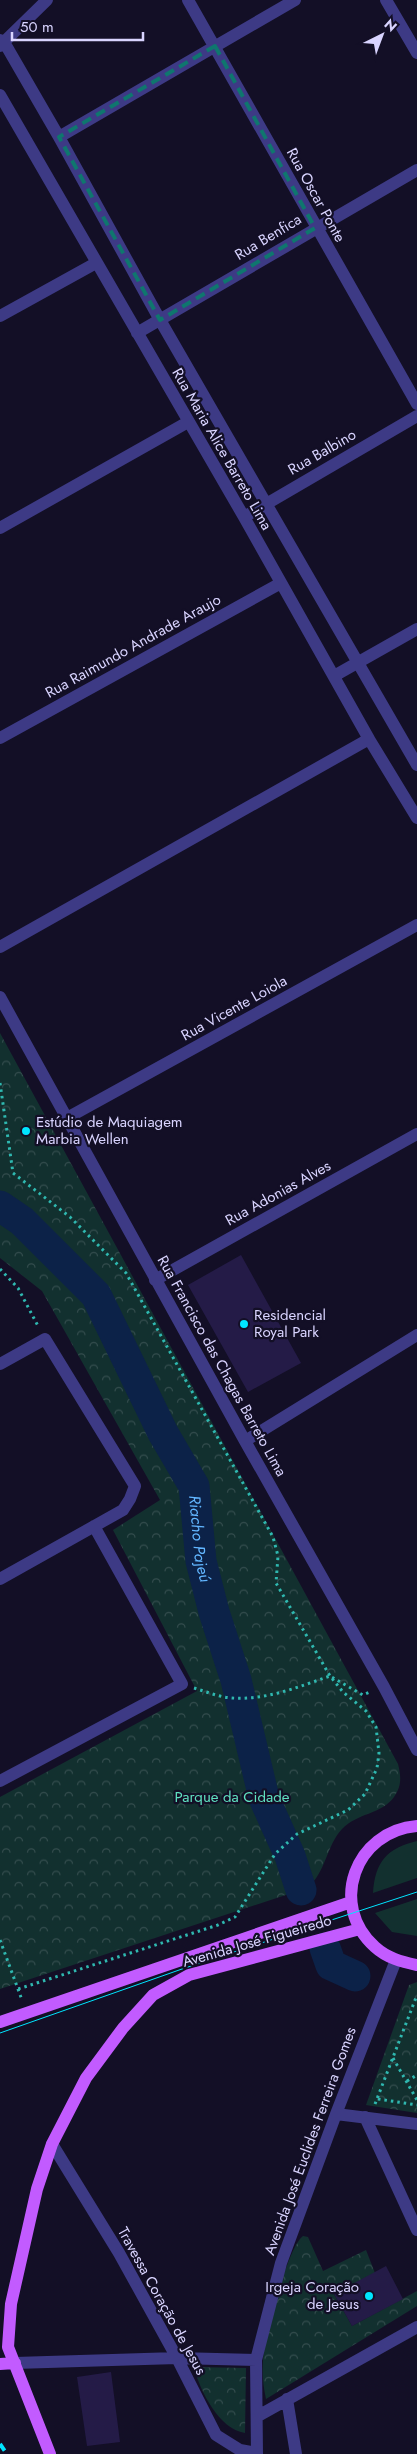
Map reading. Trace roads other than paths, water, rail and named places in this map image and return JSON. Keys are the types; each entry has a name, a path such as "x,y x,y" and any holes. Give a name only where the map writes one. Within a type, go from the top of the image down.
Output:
{"main road":[{"path":"417,1826 404,1827 386,1834 370,1847 359,1863 352,1882 351,1902 360,1929 376,1948 396,1960 417,1965"},
{"name":"Avenida José Figueiredo","path":"0,2022 351,1902"},
{"name":"Avenida José Figueiredo","path":"50,2454 8,2347 11,2304 37,2189 52,2144 86,2078 123,2028 153,1995 189,1975 360,1929"},
{"path":"0,2330 8,2347"},
{"path":"0,2364 15,2363"}],"street":[{"path":"1,43 47,0"},
{"name":"Rua Oscar Ponte","path":"188,0 315,228 417,404"},
{"path":"59,137 295,0"},
{"path":"386,0 417,53"},
{"name":"Rua Maria Alice Barreto Lima","path":"1,43 59,137 160,320 417,765"},
{"name":"Rua Maria Alice Barreto Lima","path":"0,95 244,517 369,739 417,818"},
{"name":"Rua Benfica","path":"137,334 315,228 417,170"},
{"path":"0,316 96,263"},
{"name":"Rua Balbino","path":"244,517 417,416"},
{"path":"0,528 188,422"},
{"name":"Rua Raimundo Andrade Araujo","path":"0,738 281,583"},
{"path":"334,676 417,629"},
{"path":"0,947 369,739"},
{"name":"Rua Vicente Loiola","path":"67,1118 417,925"},
{"name":"Rua Francisco das Chagas Barreto Lima","path":"0,997 244,1441 384,1687 417,1750"},
{"name":"Rua Adonias Alves","path":"155,1280 417,1134"},
{"path":"244,1441 417,1335"},
{"path":"0,1364 45,1339 135,1486 123,1510 0,1579"},
{"path":"0,1781 182,1684 94,1526"},
{"name":"Avenida José Euclides Ferreira Gomes","path":"257,2454 256,2360 281,2263 396,1960"},
{"path":"336,2114 417,2124"},
{"path":"365,2117 417,2230"},
{"name":"Travessa Coração de Jesus","path":"52,2144 119,2254 177,2358 216,2435 240,2450 257,2454"},
{"path":"258,2416 417,2327"},
{"path":"15,2363 177,2358 256,2360"},
{"path":"287,2399 296,2454"}],"waterway":[{"name":"Riacho Pajeú","path":"0,1206 22,1221 96,1295 163,1433 194,1486 201,1561 214,1612 236,1680 264,1798 290,1856 301,1890"},
{"name":"Riacho Pajeú","path":"325,1948 331,1965 355,1976"}],"tram line":[{"path":"0,2033 182,1969 417,1892"}],"railway":[{"path":"0,2444 7,2454"}],"place":[{"name":"Estúdio de Maquiagem Marbia Wellen","path":"26,1131"},
{"name":"Residencial Royal Park","path":"244,1324"},
{"name":"Irgeja Coração de Jesus","path":"369,2296"}],"park label":[{"name":"Parque da Cidade","path":"232,1797"}]}
